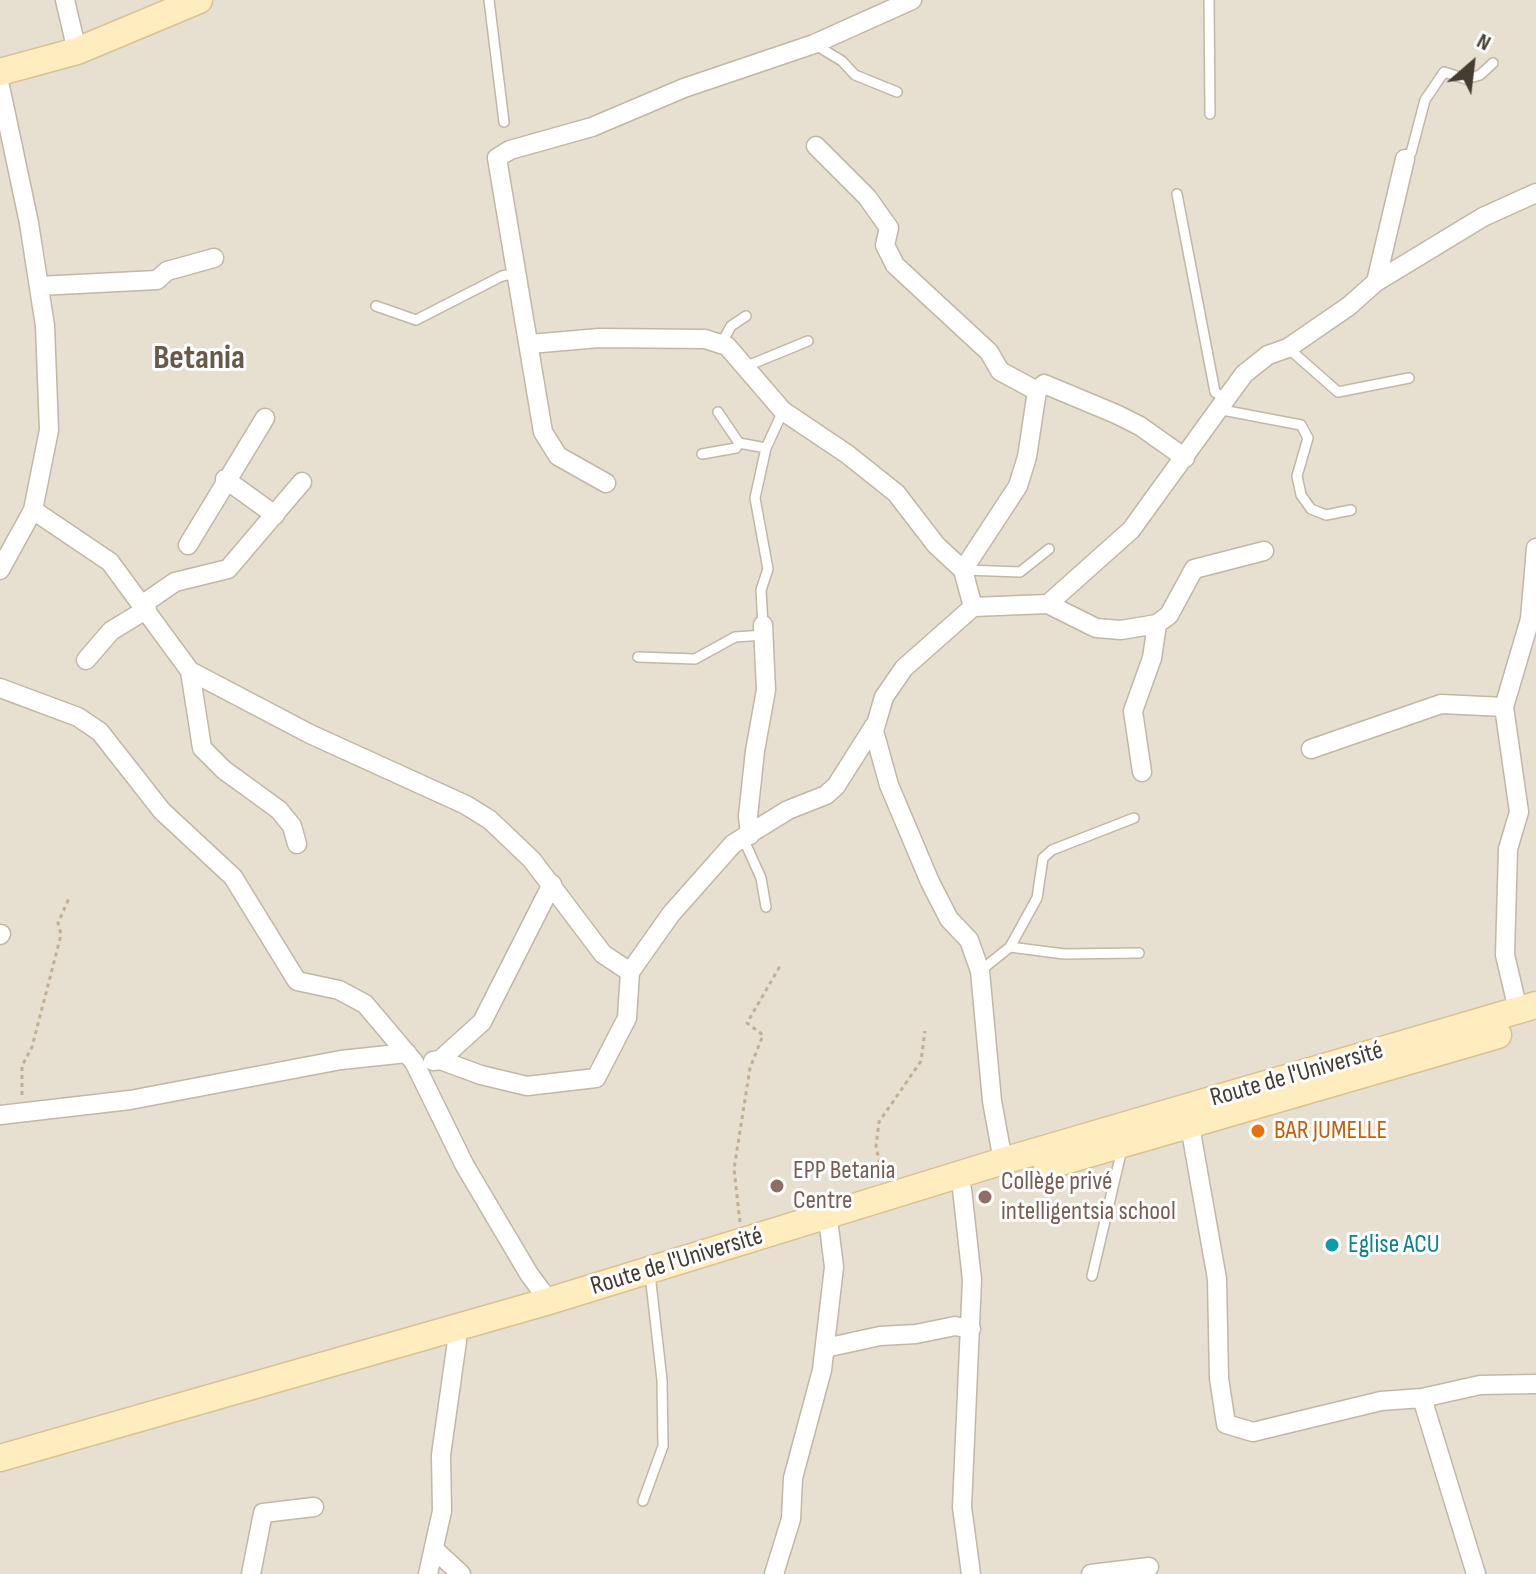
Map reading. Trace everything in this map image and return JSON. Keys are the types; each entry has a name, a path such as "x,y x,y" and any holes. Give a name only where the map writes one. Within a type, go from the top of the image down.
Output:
{"main road":[{"path":"0,72 77,51 168,6 199,0"},
{"name":"Route de l'Université","path":"0,1473 457,1341 829,1227 1190,1126 1530,1013"},
{"name":"Route de l'Université","path":"0,1458 549,1301 1003,1161 1530,1013"}],"street":[{"path":"65,0 77,51"},
{"path":"606,483 558,456 543,432 497,158 510,150 592,127 684,88 814,44 912,0"},
{"path":"0,86 45,326 49,430 33,510 0,570"},
{"path":"816,146 867,197 889,228 885,245 895,265 989,352 1000,371 1037,391"},
{"path":"1376,282 1405,159"},
{"path":"1048,604 1131,530 1244,374 1268,355 1288,348 1349,306 1376,282 1483,217 1536,193"},
{"path":"39,286 157,280 167,271 214,258"},
{"path":"530,344 599,338 705,339 721,344 747,366 758,386 783,411 847,454 896,493 936,545 963,570 973,607"},
{"path":"963,570 1018,486 1027,457 1037,391 1044,384 1140,426 1185,458"},
{"path":"188,545 225,479 265,418"},
{"path":"225,479 275,515"},
{"path":"86,660 111,631 175,582 228,569 302,482"},
{"path":"33,510 110,562 145,606 190,671 202,748 224,770 279,810 292,826 297,844"},
{"path":"1530,1013 1505,955 1508,849 1519,812 1504,707 1530,619 1536,548"},
{"path":"0,1115 130,1100 341,1060 440,1060 527,1086 596,1078 627,1018 630,972 671,914 733,844 836,786 874,726 884,697 904,668 973,607 1048,604 1096,628 1121,630 1157,624 1169,615 1194,569 1264,551"},
{"path":"1142,772 1133,711 1152,658 1157,624"},
{"path":"747,836 755,751 766,690 763,630"},
{"path":"190,671 310,734 466,805 490,820 552,884 585,934 603,954 630,972"},
{"path":"0,688 78,717 100,732 162,811 233,877 297,981 339,990 365,1004 411,1058 465,1166 529,1274 549,1301"},
{"path":"1311,749 1441,704 1504,707"},
{"path":"874,726 889,785 930,882 949,919 969,940 980,971 992,1101 1003,1161"},
{"path":"440,1060 482,1022 552,884"},
{"path":"1190,1126 1217,1279 1219,1378 1226,1424 1253,1432 1381,1401 1422,1398 1480,1385 1536,1384"},
{"path":"962,1189 972,1280 962,1507 971,1574"},
{"path":"774,1574 791,1519 793,1478 825,1348 834,1267 829,1227"},
{"path":"825,1348 880,1336 955,1326 971,1329"},
{"path":"428,1574 442,1511 441,1455 457,1341"},
{"path":"1422,1398 1476,1574"},
{"path":"251,1574 263,1513 314,1507"},
{"path":"435,1550 461,1574"},
{"path":"1091,1574 1149,1567"}],"lane":[{"path":"489,0 504,122"},
{"path":"1209,0 1210,114"},
{"path":"814,44 842,61 855,75 897,92"},
{"path":"1405,159 1411,153 1425,100 1444,72 1466,79 1480,75 1493,63"},
{"path":"1177,194 1215,392 1221,404 1301,425 1308,438 1297,476 1301,495 1311,509 1326,515 1351,510"},
{"path":"376,306 416,320 502,276 517,273"},
{"path":"721,344 731,326 746,316"},
{"path":"747,366 808,341"},
{"path":"1288,348 1338,392 1409,378"},
{"path":"638,657 695,659 735,637 763,630 761,590 768,569 755,498 766,448 783,411"},
{"path":"718,412 739,443 766,448"},
{"path":"702,454 736,448 739,443"},
{"path":"963,570 1020,572 1049,549"},
{"path":"980,971 1010,947 1037,898 1043,858 1052,850 1134,818"},
{"path":"747,836 761,878 766,907"},
{"path":"1010,947 1064,954 1139,953"},
{"path":"1092,1276 1122,1146"},
{"path":"643,1501 663,1437 662,1380 651,1283"}],"path":[{"path":"22,1111 22,1066 32,1047 61,935 58,923 70,896"},
{"path":"742,1241 734,1169 750,1068 763,1035 747,1023 780,966"},
{"path":"886,1198 876,1146 879,1122 921,1061 925,1031"}],"shaded area":[{"path":"0,0 1536,0 1536,1574 0,1574"}],"place":[{"name":"BAR JUMELLE","path":"1258,1131"},
{"name":"EPP Betania Centre","path":"777,1186"},
{"name":"Collège privé intelligentsia school","path":"985,1197"},
{"name":"Eglise ACU","path":"1332,1245"}],"district":[{"name":"Betania","path":"199,359"}]}
